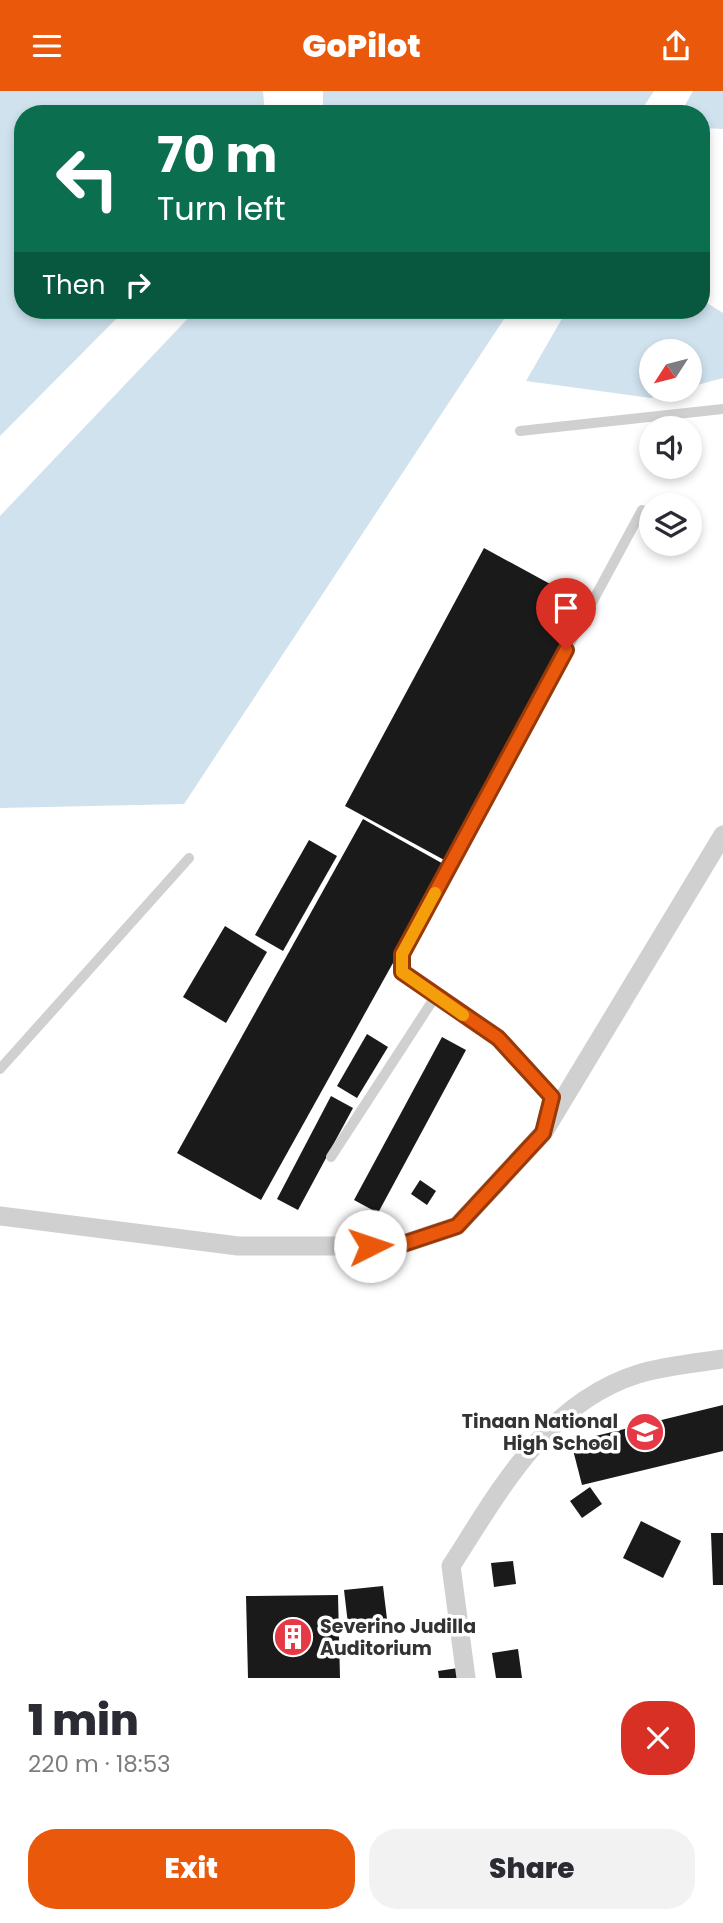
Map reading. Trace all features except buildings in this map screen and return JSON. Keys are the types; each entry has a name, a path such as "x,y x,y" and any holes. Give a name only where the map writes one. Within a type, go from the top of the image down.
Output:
{"street":[{"path":"0,1216 238,1246 397,1246 457,1226 543,1133 723,835"},
{"path":"466,1678 451,1566 515,1467 559,1418 600,1390 639,1374 723,1359"}],"lane":[{"path":"520,431 723,409"},
{"path":"543,1133 552,1097 498,1038 402,972 402,954 639,516"},
{"path":"0,1069 189,858"},
{"path":"331,1157 435,997"}],"water":[{"path":"0,91 263,91 264,105 14,105 14,319 116,319 0,436"},
{"path":"323,91 654,91 645,105 323,105"},
{"path":"693,91 723,91 723,129 710,128 710,105 685,105"},
{"path":"710,305 723,313 723,378 702,384 702,339 639,339 639,396 526,381 562,319 710,319"},
{"path":"187,319 504,319 184,804 0,808 0,516"}],"slow traffic":[{"path":"435,893 402,954 402,972 463,1015"}],"place":[{"name":"Tinaan National High School","path":"645,1432"},
{"name":"Severino Judilla Auditorium","path":"293,1637"}],"route":[{"path":"370,1246 397,1246 457,1226 543,1133 552,1097 498,1038 402,972 402,954 566,650"}]}
